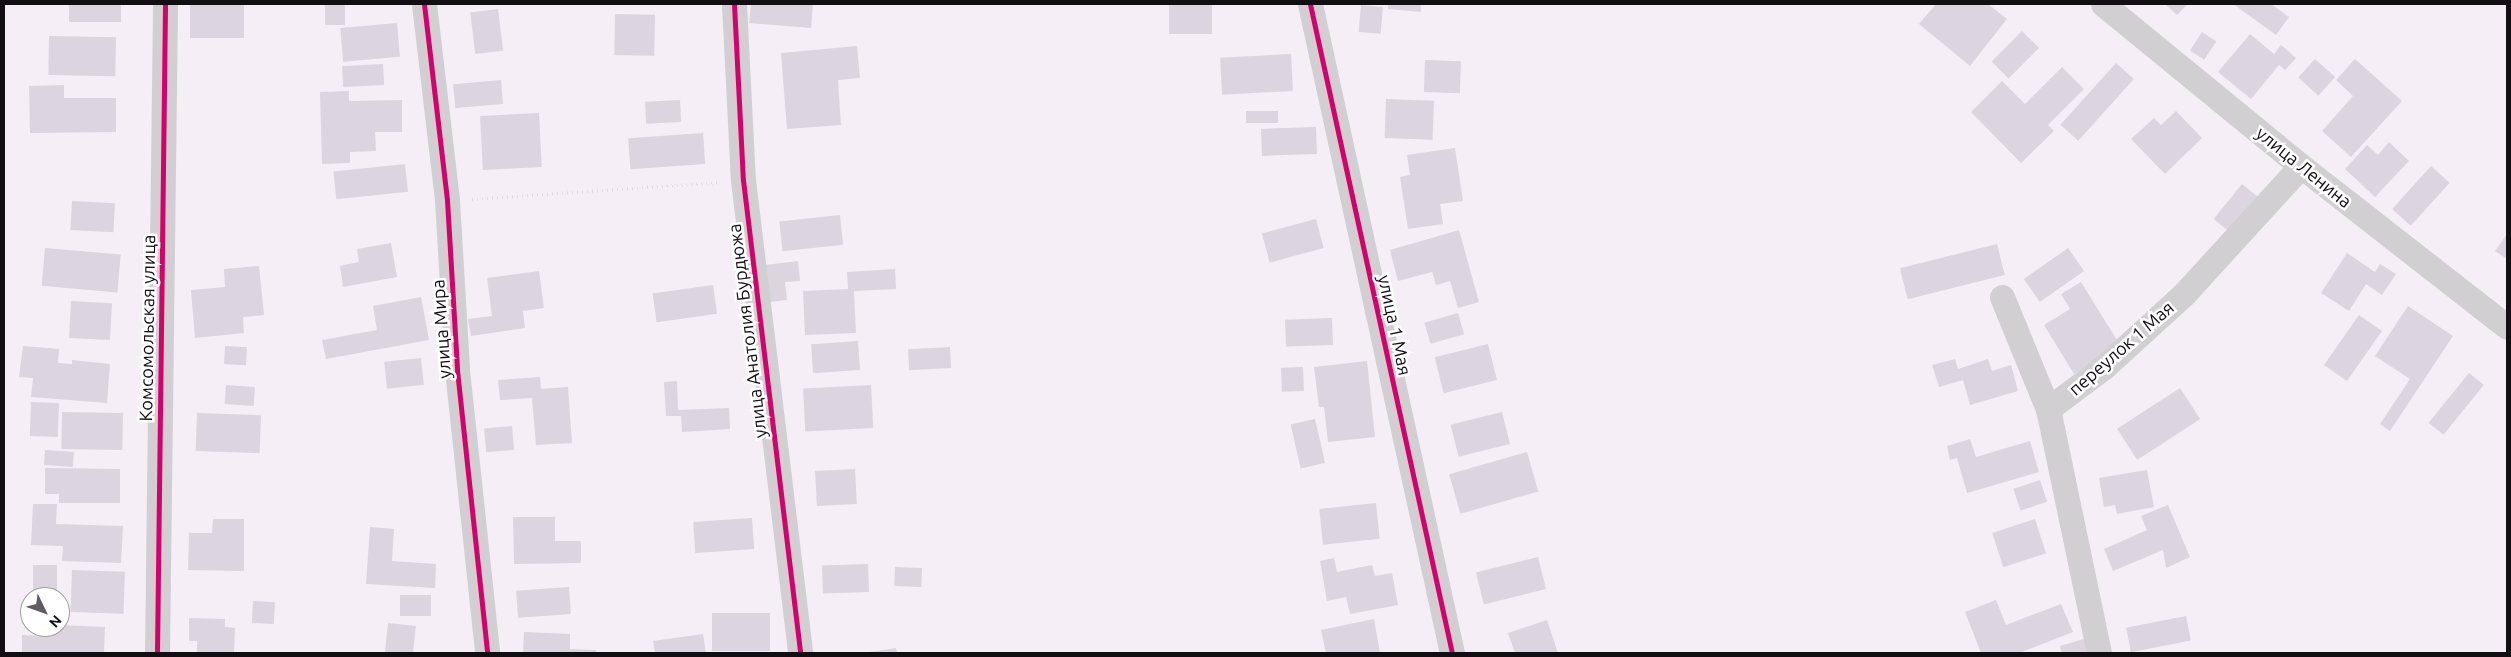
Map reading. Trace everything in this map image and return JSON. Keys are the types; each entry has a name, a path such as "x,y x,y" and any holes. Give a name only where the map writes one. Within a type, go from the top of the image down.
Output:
{"street":[{"name":"Комсомольская улица","path":"157,653 165,4"},
{"name":"улица Мира","path":"424,4 447,200 457,370 487,653"},
{"name":"улица Анатолия Бурдюжа","path":"734,4 743,180 800,653"},
{"name":"улица 1 Мая","path":"1310,4 1452,653"},
{"name":"улица Ленина","path":"2103,4 2300,166 2507,327"},
{"name":"переулок 1 Мая","path":"2048,409 2104,368 2184,294 2300,166"},
{"path":"2002,297 2048,409 2099,653"}],"path":[{"path":"447,200 743,180"}],"building":[{"path":"69,4 121,4 121,22 69,22"},
{"path":"190,4 244,4 244,38 190,38"},
{"path":"325,4 345,4 345,25 325,25"},
{"path":"751,4 813,4 811,28 749,23"},
{"path":"1169,4 1212,4 1212,34 1169,34"},
{"path":"1388,4 1421,4 1421,12 1388,9"},
{"path":"1936,4 1988,4 2007,19 1970,66 1919,24"},
{"path":"2165,4 2188,4 2177,15"},
{"path":"2233,4 2271,4 2289,17 2276,35"},
{"path":"1361,5 1383,7 1381,34 1359,32"},
{"path":"498,9 503,51 475,54 470,12"},
{"path":"615,14 655,15 654,56 614,55"},
{"path":"397,23 400,57 343,62 340,28"},
{"path":"2022,31 2039,48 2009,78 1992,61"},
{"path":"2202,32 2216,41 2204,60 2190,50"},
{"path":"2250,34 2274,54 2281,45 2296,58 2285,70 2279,65 2251,99 2218,72"},
{"path":"49,36 116,37 115,76 48,75"},
{"path":"857,46 860,78 838,80 841,125 787,129 781,53"},
{"path":"1291,54 1293,91 1222,95 1220,58"},
{"path":"2315,59 2335,77 2318,96 2298,78"},
{"path":"2355,59 2402,101 2351,157 2322,131 2353,96 2336,80"},
{"path":"1425,60 1461,61 1460,93 1424,92"},
{"path":"2116,63 2134,79 2078,141 2060,125"},
{"path":"383,64 384,85 343,87 342,66"},
{"path":"2062,67 2084,89 2048,125 2054,131 2021,163 1971,112 2002,81 2025,104"},
{"path":"501,80 503,104 455,108 453,84"},
{"path":"64,85 64,98 116,98 116,132 30,133 29,86"},
{"path":"349,91 349,101 402,100 402,132 375,132 376,151 350,152 350,163 322,164 320,92"},
{"path":"1386,99 1434,101 1433,140 1385,138"},
{"path":"680,100 681,122 646,124 645,102"},
{"path":"1246,111 1278,111 1278,123 1246,123"},
{"path":"2176,111 2202,138 2165,174 2131,139 2154,118 2161,125"},
{"path":"539,113 542,167 483,170 480,116"},
{"path":"1316,127 1317,154 1262,156 1261,129"},
{"path":"703,133 705,164 630,169 628,138"},
{"path":"2389,142 2409,161 2375,197 2345,169 2367,145 2378,155"},
{"path":"1455,148 1463,201 1440,204 1443,224 1408,229 1400,177 1410,175 1407,155"},
{"path":"405,164 408,192 336,199 333,172"},
{"path":"2431,166 2450,183 2411,226 2392,209"},
{"path":"2242,184 2267,204 2239,239 2214,219"},
{"path":"72,201 115,203 113,232 70,230"},
{"path":"840,215 843,245 782,251 779,221"},
{"path":"1316,219 1324,248 1270,262 1262,233"},
{"path":"1459,230 1479,302 1458,308 1450,281 1436,285 1432,272 1398,281 1390,250"},
{"path":"2507,234 2507,259 2495,251"},
{"path":"391,243 397,277 343,287 340,266 359,262 357,249"},
{"path":"1997,244 2005,275 1908,299 1900,268"},
{"path":"45,248 121,255 117,292 42,286"},
{"path":"2068,248 2084,271 2040,302 2024,279"},
{"path":"2347,253 2375,272 2380,264 2396,274 2382,295 2366,284 2349,311 2321,293"},
{"path":"798,261 800,281 785,282 787,300 769,302 765,265"},
{"path":"259,266 264,315 243,317 244,333 195,338 191,290 225,287 224,269"},
{"path":"895,269 896,289 854,291 856,333 805,335 803,291 848,289 847,272"},
{"path":"539,271 544,308 523,311 525,328 471,336 468,319 492,316 487,278"},
{"path":"2081,282 2120,345 2074,374 2044,325 2070,309 2061,294"},
{"path":"713,285 717,314 657,322 653,293"},
{"path":"421,297 429,340 326,359 322,340 377,330 373,306"},
{"path":"71,301 112,303 110,340 69,338"},
{"path":"2408,306 2453,336 2390,431 2380,424 2410,379 2375,356"},
{"path":"1458,313 1464,334 1430,344 1424,323"},
{"path":"2359,315 2382,331 2347,381 2324,365"},
{"path":"1332,318 1333,345 1286,347 1285,320"},
{"path":"858,341 860,370 813,373 811,344"},
{"path":"1488,344 1497,380 1444,393 1435,357"},
{"path":"23,346 59,349 58,363 72,364 72,360 110,364 107,403 31,397 33,378 19,377"},
{"path":"225,346 247,347 246,365 224,364"},
{"path":"950,347 951,368 909,370 908,349"},
{"path":"421,358 424,385 387,389 384,362"},
{"path":"1955,359 1958,369 1988,359 1992,371 2011,365 2018,391 1970,405 1963,380 1939,387 1932,365"},
{"path":"1367,361 1375,437 1328,442 1324,407 1319,407 1314,367"},
{"path":"1303,367 1304,391 1282,392 1281,368"},
{"path":"2469,373 2484,385 2443,435 2429,423"},
{"path":"540,377 541,389 568,387 572,443 536,445 532,398 500,400 498,380"},
{"path":"677,381 678,410 729,408 730,429 682,432 681,416 666,416 664,382"},
{"path":"226,385 255,387 254,406 225,404"},
{"path":"871,385 873,428 805,431 803,389"},
{"path":"2180,388 2200,419 2137,460 2117,429"},
{"path":"31,402 59,403 58,437 30,436"},
{"path":"62,412 123,413 122,450 61,449"},
{"path":"1502,412 1510,444 1459,457 1451,425"},
{"path":"197,413 261,415 260,453 196,451"},
{"path":"1315,419 1325,463 1301,468 1291,425"},
{"path":"512,426 514,450 486,452 484,428"},
{"path":"1970,439 1976,457 2030,441 2039,472 1967,493 1957,458 1950,460 1947,446"},
{"path":"45,450 74,452 73,467 44,465"},
{"path":"1527,452 1538,491 1460,514 1449,474"},
{"path":"45,468 120,469 120,503 59,503 59,494 45,494"},
{"path":"855,469 857,504 817,506 815,471"},
{"path":"2147,470 2154,507 2117,514 2115,505 2104,507 2099,478"},
{"path":"2040,480 2047,502 2020,511 2013,489"},
{"path":"1376,503 1380,539 1323,545 1319,509"},
{"path":"33,504 57,504 56,524 123,526 121,563 62,561 63,546 31,545"},
{"path":"2168,505 2190,557 2166,568 2163,550 2113,571 2104,549 2147,530 2141,516"},
{"path":"513,517 555,517 555,541 581,541 581,563 514,564"},
{"path":"752,518 754,549 695,553 693,522"},
{"path":"213,519 244,519 244,571 188,570 189,533 212,533"},
{"path":"2035,519 2046,553 2003,567 1992,533"},
{"path":"370,527 394,529 392,561 436,564 435,588 366,584"},
{"path":"1538,557 1546,589 1484,605 1476,572"},
{"path":"1334,558 1337,572 1372,565 1375,576 1392,573 1398,605 1350,614 1346,597 1327,601 1320,561"},
{"path":"868,564 869,592 823,594 822,566"},
{"path":"33,565 57,565 57,587 33,587"},
{"path":"895,567 922,568 921,587 894,586"},
{"path":"72,570 125,572 124,614 71,612"},
{"path":"569,587 571,614 518,618 516,591"},
{"path":"400,595 431,595 431,616 400,616"},
{"path":"1996,600 2006,625 2061,604 2073,632 2019,653 1981,653 1965,612"},
{"path":"253,601 275,602 274,624 252,623"},
{"path":"712,613 770,613 770,651 712,651"},
{"path":"2186,616 2191,641 2131,652 2126,628"},
{"path":"189,618 225,619 225,627 235,628 234,653 197,653 197,641 189,641"},
{"path":"1374,619 1380,653 1326,653 1321,630"},
{"path":"1547,620 1558,653 1515,653 1508,633"},
{"path":"388,623 416,626 413,653 385,653"},
{"path":"70,625 105,627 104,653 22,653 22,637 70,637"},
{"path":"524,632 570,634 570,649 596,650 596,653 523,653"},
{"path":"703,634 706,653 655,653 653,641"},
{"path":"2087,638 2091,653 2062,653 2060,646"},
{"path":"896,648 897,653 869,653 869,652"}],"cycle path":[{"path":"157,653 165,4"},
{"path":"424,4 447,200 457,370 487,653"},
{"path":"734,4 743,180 800,653"},
{"path":"1310,4 1452,653"}]}
